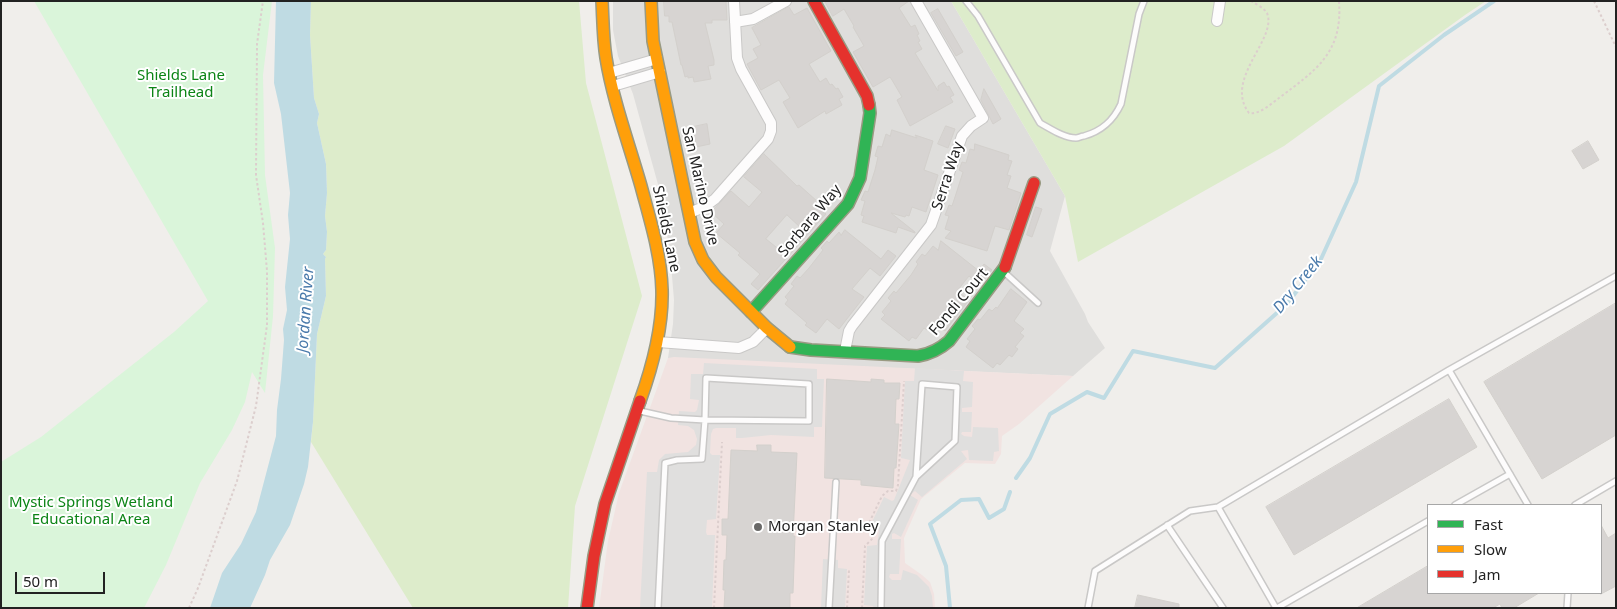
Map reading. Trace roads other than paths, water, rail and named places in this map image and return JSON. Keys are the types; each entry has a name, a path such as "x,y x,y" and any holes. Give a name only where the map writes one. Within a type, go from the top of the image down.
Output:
{"street":[{"name":"Shields Lane","path":"587,608 593,557 600,521 614,472 648,381 658,342 662,303 658,247 609,73 603,34 602,1"},
{"name":"San Marino Drive","path":"651,1 652,32 657,59 695,242 703,260 716,277 785,344 792,348 845,351"},
{"path":"689,213 704,207 715,199 768,139 771,131 769,119 738,64 734,1"},
{"path":"735,22 753,19 786,1"},
{"name":"Sorbara Way","path":"751,312 848,204 860,178 870,113 867,96 814,1"},
{"name":"Serra Way","path":"845,351 849,331 852,326 931,225 962,136 971,126 983,118 916,1"},
{"path":"1217,21 1220,1"},
{"path":"609,73 657,59"},
{"path":"612,86 660,72"},
{"name":"Fondi Court","path":"845,351 918,356 939,349 949,341 1004,272 1011,256 1034,183"},
{"path":"658,342 739,348 748,344 767,328"}],"lane":[{"path":"970,3 1040,123 1058,133 1076,138 1104,127 1115,116 1121,104 1139,14 1144,1"},
{"path":"1004,272 1038,303"},
{"path":"1088,608 1096,571 1190,511 1218,507 1449,370 1616,276"},
{"path":"1449,370 1527,504"},
{"path":"637,411 671,418 705,420 809,421 809,384 706,378 705,420 702,459 677,460 665,463 658,608"},
{"path":"881,608 882,541 916,477 955,441 957,387 922,384 916,477"},
{"path":"1457,504 1510,474"},
{"path":"1576,504 1616,481"},
{"path":"829,608 836,482"},
{"path":"1218,507 1276,608 1427,521"},
{"path":"1168,525 1223,608"},
{"path":"1567,608 1568,594"}],"water":[{"name":"Jordan River","path":"276,1 311,1 310,35 314,98 319,114 317,123 326,164 327,193 325,216 327,232 326,250 323,254 326,257 326,296 317,334 313,422 308,467 304,484 290,525 270,560 250,608 210,608 222,573 241,544 256,512 276,436 284,340 283,329 287,310 285,287 290,239 288,215 290,193 281,114 274,83"}],"waterway":[{"name":"Dry Creek","path":"1016,478 1030,458 1050,414 1087,392 1104,398 1133,351 1215,368 1287,304 1321,259 1356,182 1379,86 1444,35 1494,1"},
{"name":"Dry Creek","path":"950,608 946,566 930,524 961,500 979,499 989,518 1004,509 1010,492"}],"place":[{"name":"Morgan Stanley","path":"758,527"}],"park label":[{"name":"Shields Lane Trailhead","path":"181,84"},
{"name":"Mystic Springs Wetland Educational Area","path":"91,512"}]}
